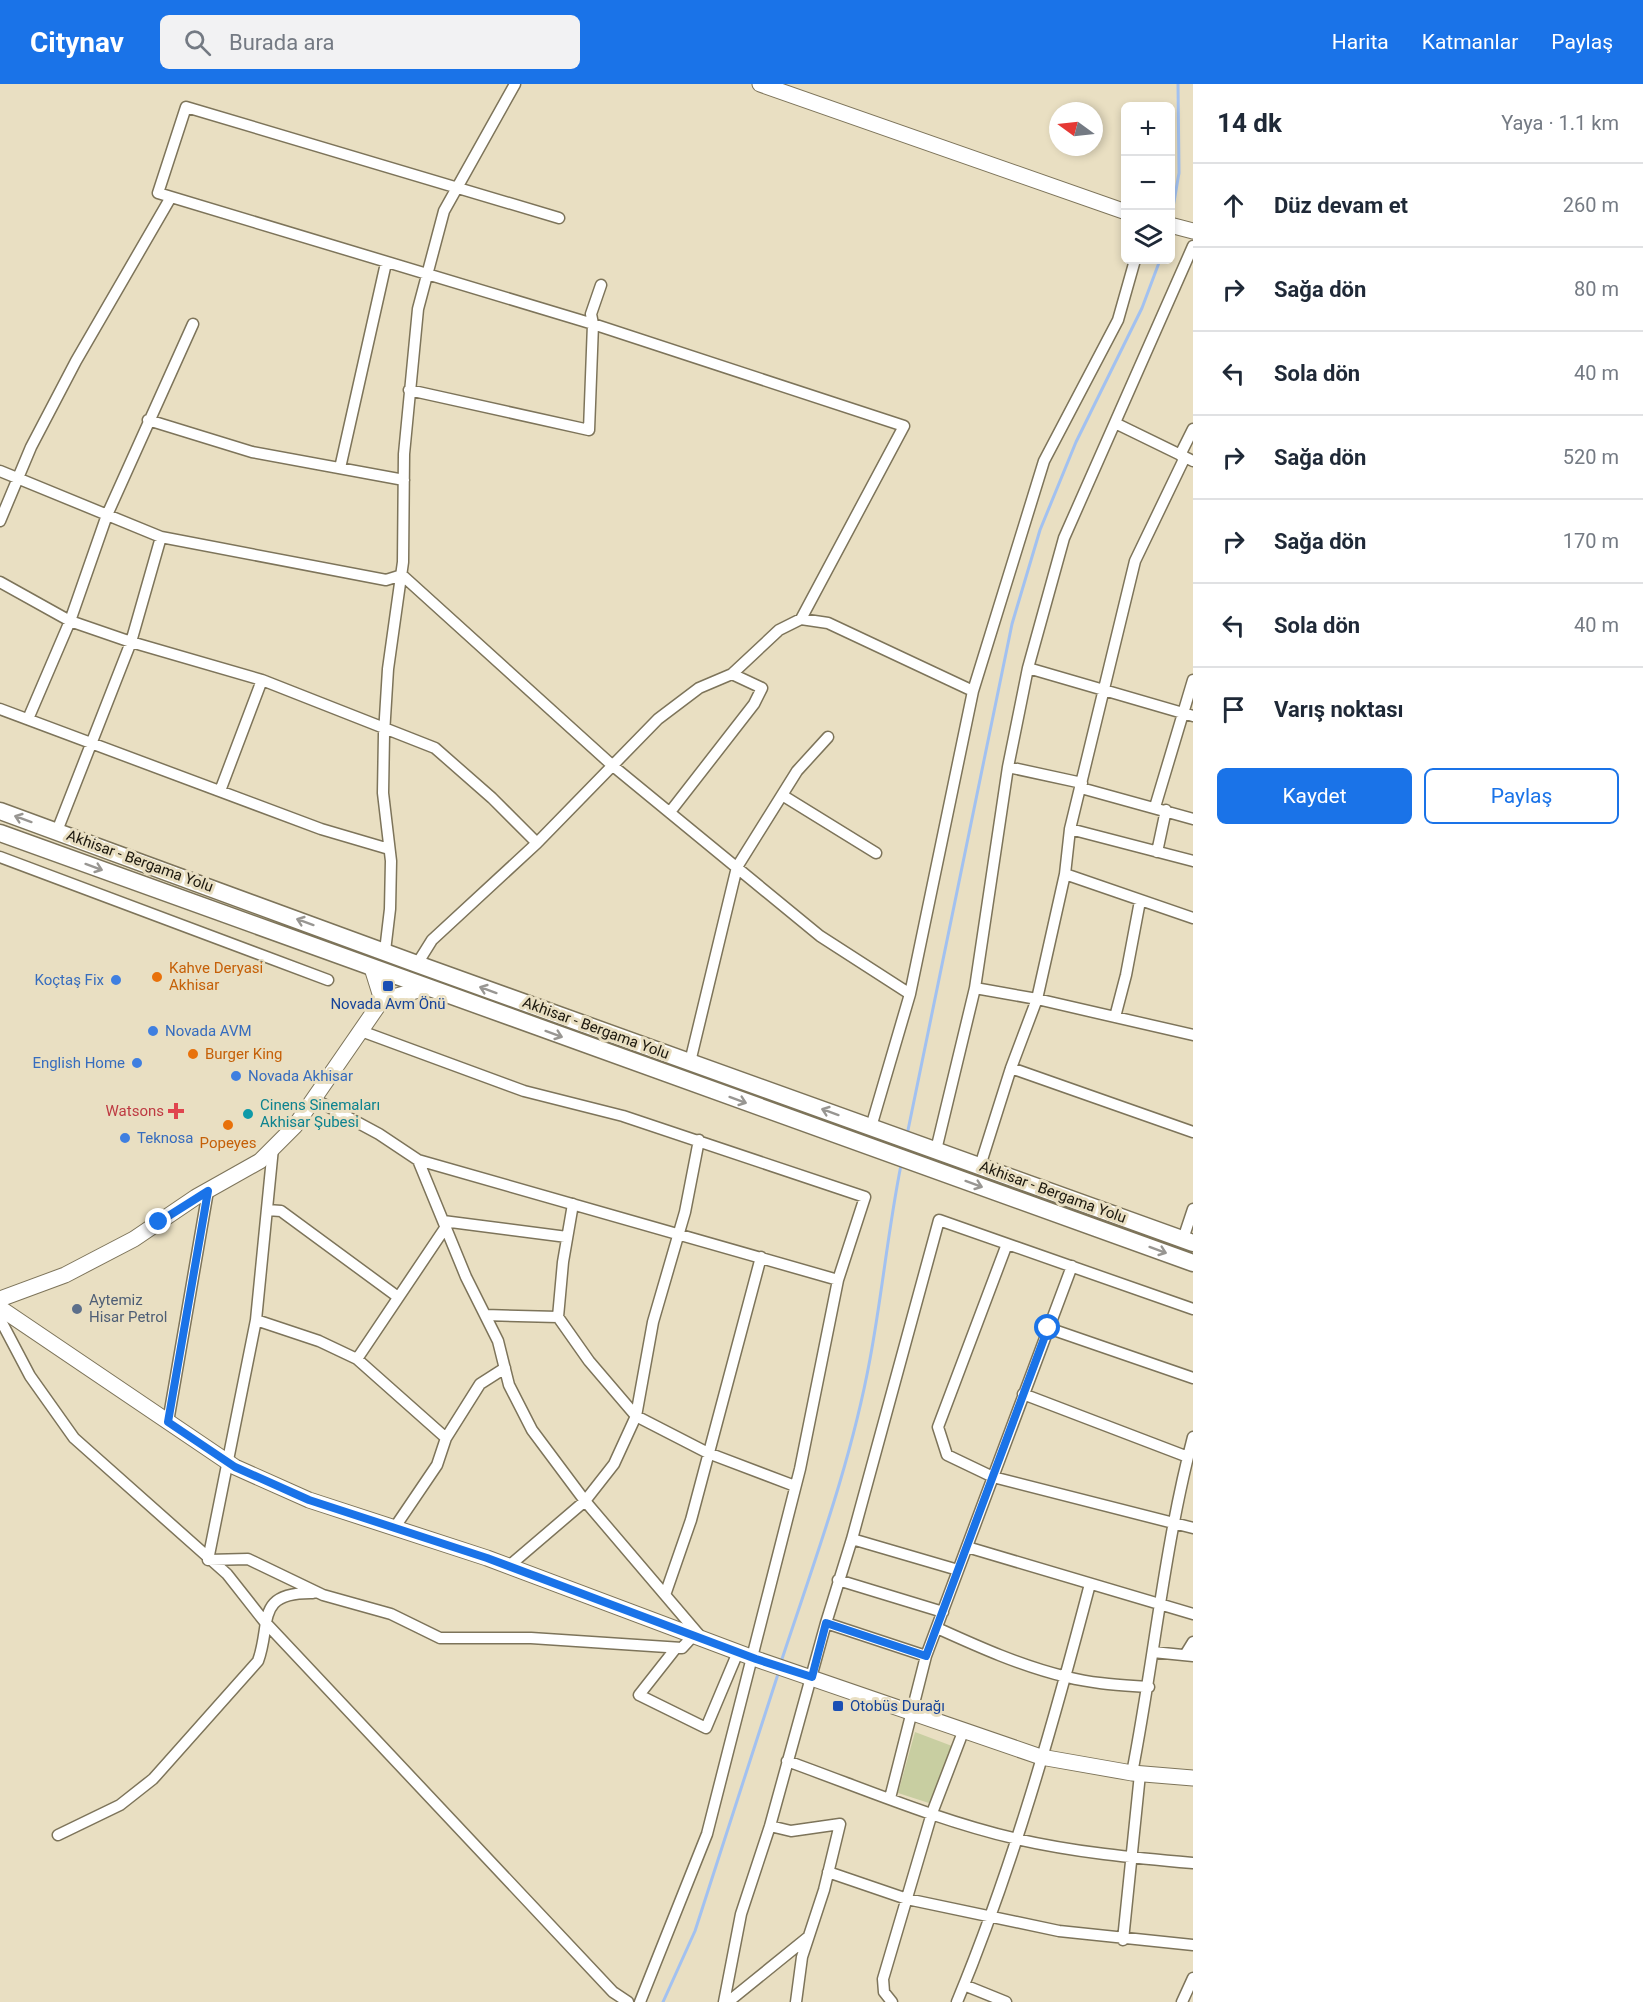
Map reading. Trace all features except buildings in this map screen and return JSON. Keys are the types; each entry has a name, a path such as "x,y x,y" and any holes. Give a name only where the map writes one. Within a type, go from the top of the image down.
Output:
{"main road":[{"name":"Akhisar - Bergama Yolu","path":"0,811 417,964 1188,1241"},
{"name":"Akhisar - Bergama Yolu","path":"0,833 1193,1263"}],"street":[{"path":"385,951 390,909 389,849 383,793 384,729 388,669 402,574 409,390 418,309 444,211 515,84"},
{"path":"760,84 1121,211"},
{"path":"559,218 459,186 186,107 158,193 593,324 904,426 801,619"},
{"path":"0,521 76,361 171,198"},
{"path":"1175,226 1193,231"},
{"path":"928,1147 975,988 1008,767 1028,668 1064,538 1193,246"},
{"path":"340,468 386,262"},
{"path":"878,1129 910,994 973,691 1044,461 1118,320 1134,264"},
{"path":"409,390 589,430 593,324 591,314 602,285"},
{"path":"28,719 70,621 106,515 193,324"},
{"path":"148,420 252,452 404,480"},
{"path":"1115,423 1186,458"},
{"path":"980,1166 1011,1068 1037,999 1065,874 1070,829 1135,561 1186,458 1193,429"},
{"path":"0,471 161,537 386,580 402,574"},
{"path":"57,831 131,642 161,537"},
{"path":"402,574 613,766 820,936 910,994"},
{"path":"0,582 70,621 131,642 262,680 435,748 492,798 537,843"},
{"path":"417,964 432,940 537,843 658,719 699,688 732,674 779,630 801,619 828,623 973,691"},
{"path":"1028,668 1188,714"},
{"path":"670,812 748,711 762,688 732,674"},
{"path":"220,791 262,680"},
{"path":"1157,852 1160,809 1188,714 1193,680"},
{"path":"0,709 321,829 389,849"},
{"path":"690,1062 736,867 797,771 828,736"},
{"path":"1008,767 1193,819"},
{"path":"782,795 876,854"},
{"path":"1070,829 1193,861"},
{"path":"0,857 328,980"},
{"path":"1065,874 1193,918"},
{"path":"1114,1017 1126,975 1140,901"},
{"path":"372,968 382,1000"},
{"path":"0,1299 64,1275 134,1239 208,1191 261,1161 295,1126 382,1000 426,988"},
{"path":"975,988 1192,1031"},
{"path":"361,1031 524,1091 623,1116 865,1197 838,1280 795,1486 748,1656 707,1834 640,2002"},
{"path":"1011,1068 1193,1132"},
{"path":"314,1099 379,1134 418,1160 838,1280"},
{"path":"509,1566 585,1501 614,1464 636,1416 653,1322 678,1236 699,1140"},
{"path":"208,1560 226,1460 256,1320 273,1148"},
{"path":"418,1160 444,1224 498,1341 509,1385 532,1430 585,1501 665,1595 697,1637"},
{"path":"168,1422 208,1191"},
{"path":"573,1204 558,1317 589,1361 636,1416 708,1453 795,1486"},
{"path":"267,1209 281,1211 398,1297"},
{"path":"1188,1241 1193,1209"},
{"path":"726,2002 741,1914 770,1826 838,1580 852,1539 939,1220 1193,1309"},
{"path":"444,1224 567,1237"},
{"path":"357,1359 444,1224"},
{"path":"1007,1244 938,1428 947,1455 993,1477 1193,1528"},
{"path":"665,1595 690,1520 761,1257"},
{"path":"890,1798 926,1656 1072,1266"},
{"path":"0,1308 226,1460 309,1500 509,1566 748,1656 1041,1757 1136,1774 1193,1778"},
{"path":"485,1315 558,1317"},
{"path":"0,1319 30,1376 74,1438 226,1574 264,1621 613,1992 628,2002"},
{"path":"256,1320 319,1341 357,1359 446,1437"},
{"path":"1048,1328 1193,1378"},
{"path":"394,1527 437,1465 446,1437 480,1384 505,1368"},
{"path":"1023,1394 1188,1457"},
{"path":"1124,1940 1136,1774 1159,1605 1193,1437"},
{"path":"852,1539 958,1570"},
{"path":"967,1547 1193,1614"},
{"path":"208,1560 248,1559 318,1593 390,1614 440,1638 531,1638 682,1648 697,1637"},
{"path":"838,1580 943,1612"},
{"path":"957,2002 992,1917 1066,1677 1090,1584"},
{"path":"58,1835 120,1805 153,1779 258,1661 264,1645 264,1621 278,1598 296,1592 318,1593"},
{"path":"826,1623 926,1656"},
{"path":"937,1628 1005,1658 1066,1677 1149,1687"},
{"path":"1153,1652 1189,1655 1193,1642"},
{"path":"676,1648 639,1695 706,1728 748,1656"},
{"path":"892,2002 884,1992 883,1979 932,1813 963,1732"},
{"path":"788,1761 932,1813 1016,1839 1130,1858 1193,1863"},
{"path":"770,1826 791,1830 840,1824 824,1890 807,1938 796,2002"},
{"path":"828,1872 907,1899 1059,1931 1193,1946"},
{"path":"726,2002 807,1938"},
{"path":"1182,2002 1193,1978"},
{"path":"964,1985 1006,2002"}],"green space":[{"path":"915,1732 952,1746 932,1804 898,1793"}],"waterway":[{"path":"1173,210 1179,173 1178,84"},
{"path":"907,1135 1012,624 1040,530 1076,442 1142,308 1158,264"},
{"path":"781,1662 831,1512 853,1436 874,1335 901,1165"},
{"path":"663,2002 695,1931 779,1671"}],"place":[{"name":"Kahve Deryasi Akhisar","path":"157,977"},
{"name":"Koçtaş Fix","path":"116,980"},
{"name":"Novada Avm Önü","path":"388,986"},
{"name":"Novada AVM","path":"153,1031"},
{"name":"Burger King","path":"193,1054"},
{"name":"English Home","path":"137,1063"},
{"name":"Novada Akhisar","path":"236,1076"},
{"name":"Watsons","path":"176,1111"},
{"name":"Cinens Sinemaları Akhisar Şubesi","path":"248,1114"},
{"name":"Popeyes","path":"228,1125"},
{"name":"Teknosa","path":"125,1138"},
{"name":"Aytemiz Hisar Petrol","path":"77,1309"},
{"name":"Otobüs Durağı","path":"838,1706"}],"route":[{"path":"159,1222 208,1191 168,1422 235,1467 309,1500 487,1558 756,1659 812,1677 826,1623 926,1656 1048,1328"}]}
